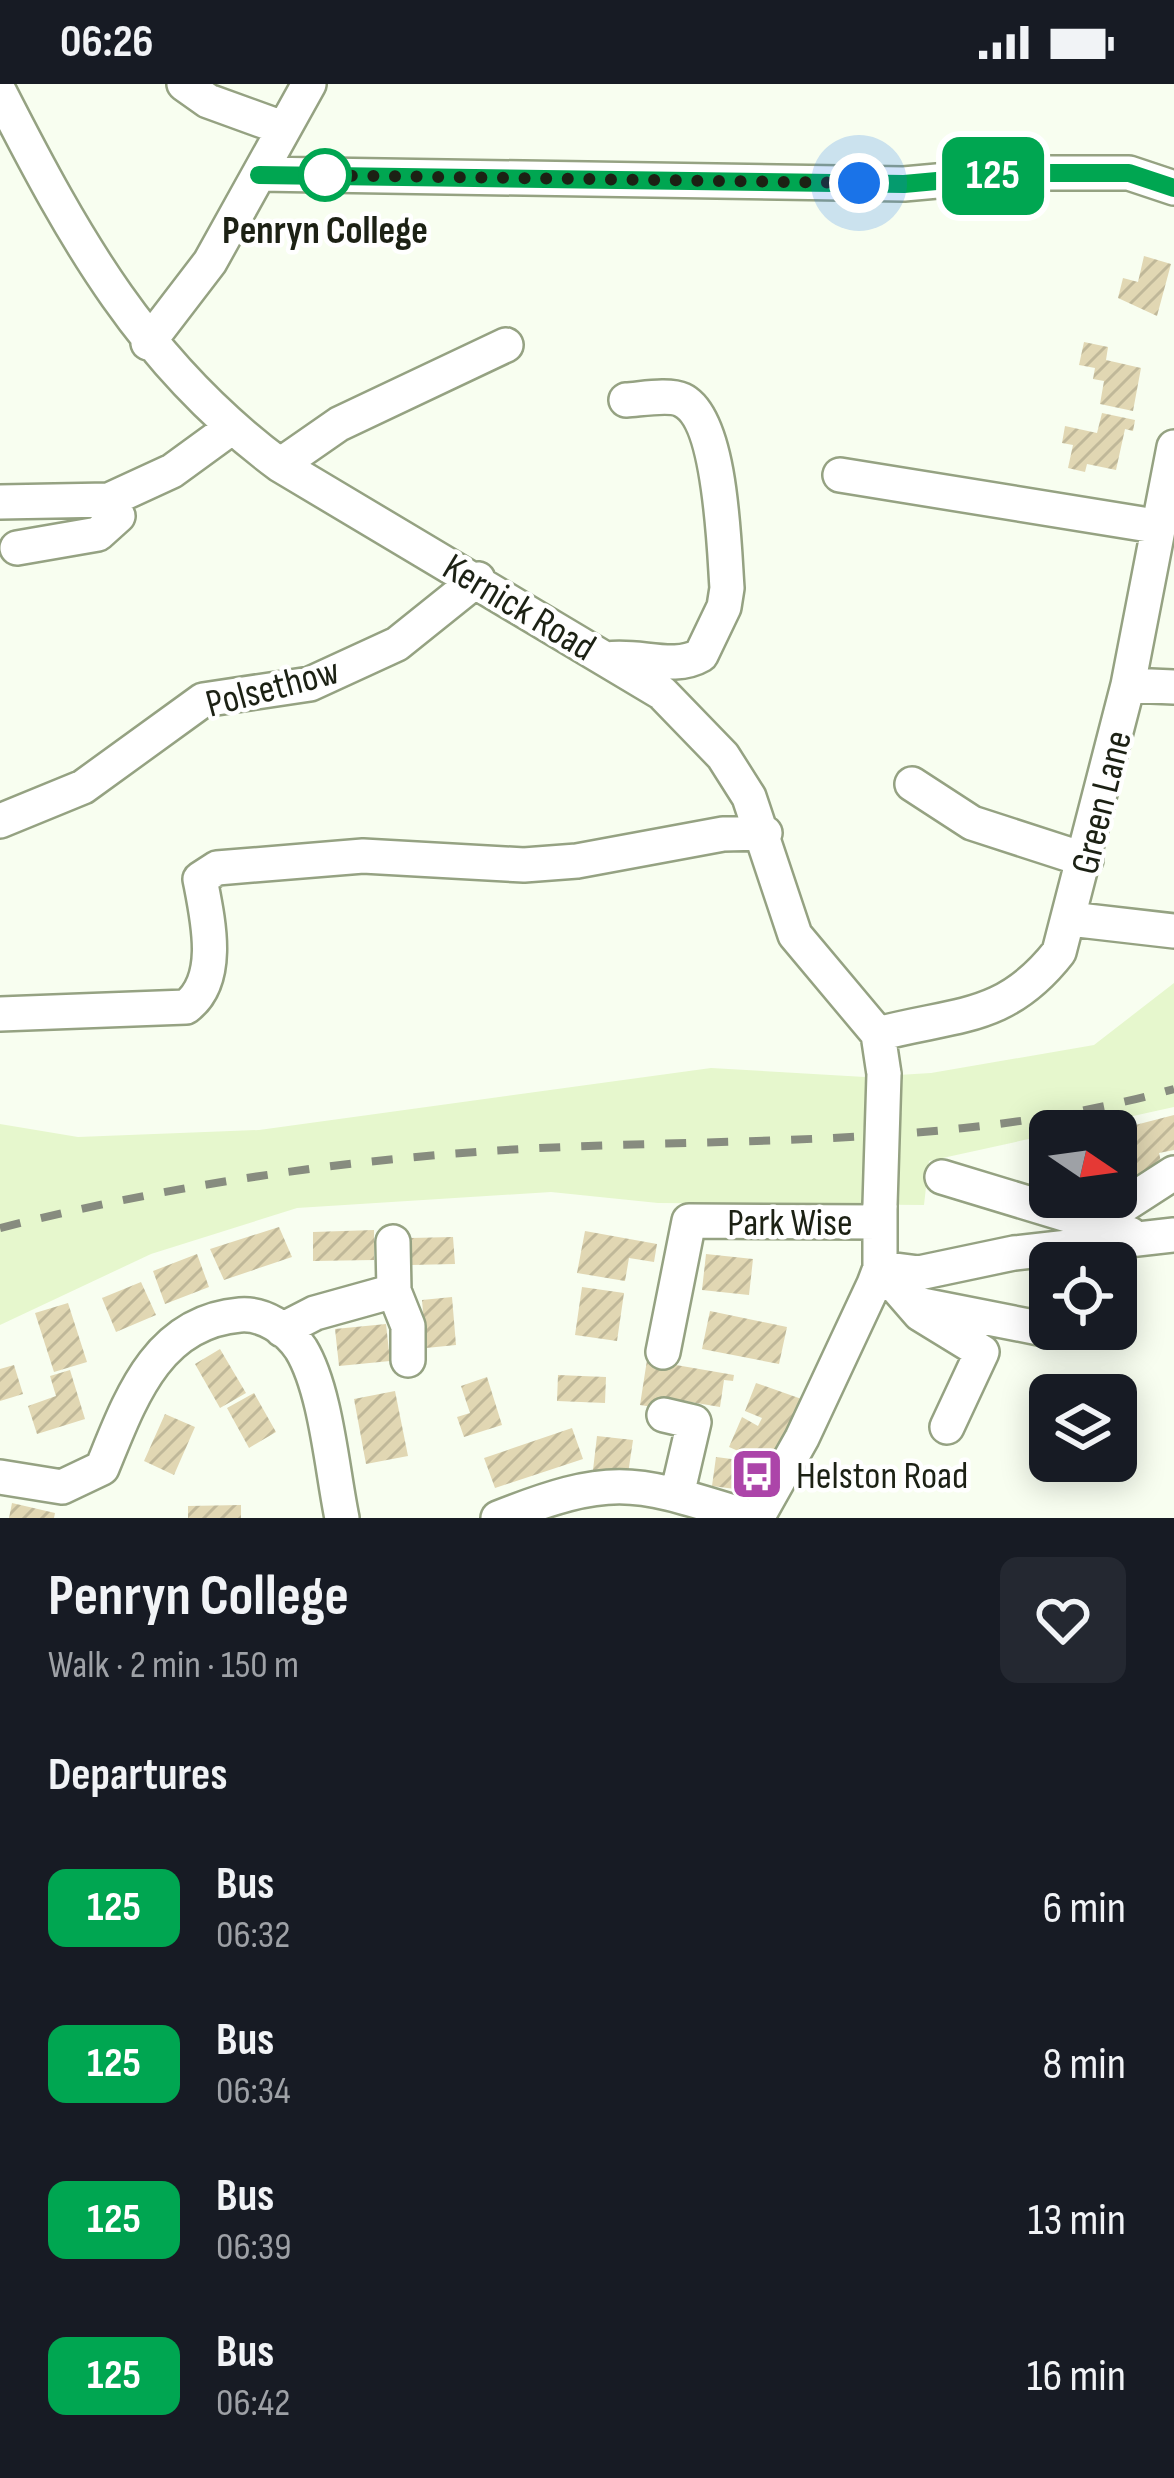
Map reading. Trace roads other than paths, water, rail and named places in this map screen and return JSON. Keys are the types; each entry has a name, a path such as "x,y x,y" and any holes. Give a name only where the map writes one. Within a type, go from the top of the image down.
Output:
{"street":[{"path":"184,84 208,101 280,127"},
{"path":"148,343 187,298 259,175 280,127 309,84"},
{"name":"Kernick Road","path":"0,93 94,268 148,343 231,428 280,465 478,579 662,694 723,756 765,832 795,935 878,1034"},
{"path":"259,175 904,184 1024,173 1129,173 1174,188"},
{"path":"280,465 339,424 506,345"},
{"path":"608,659 636,656 675,664 701,655 724,607 727,588 716,459 689,405 680,398 626,400"},
{"path":"0,502 109,500 172,471 231,428"},
{"name":"Green Lane","path":"878,1034 1017,998 1059,952 1087,860 1128,685 1154,526 1174,447"},
{"path":"840,475 1154,526"},
{"path":"17,548 98,534 118,516 109,500"},
{"name":"Polsethow","path":"0,821 83,787 203,700 310,684 397,644 478,579"},
{"path":"1128,685 1174,687"},
{"path":"912,784 972,823 1087,860"},
{"path":"0,1014 186,1007 200,997 209,977 200,879 217,868 363,856 524,865 577,861 676,840 765,832"},
{"path":"1070,919 1174,931"},
{"path":"498,1518 567,1490 601,1486 653,1487 755,1518 834,1375 880,1268 884,1074 878,1034"},
{"path":"1137,1197 1174,1173"},
{"path":"991,1176 1029,1188"},
{"path":"942,1177 1158,1236"},
{"name":"Park Wise","path":"663,1352 689,1221 880,1214"},
{"path":"880,1268 919,1273 1015,1253 1158,1236"},
{"path":"393,1242 394,1291 408,1326 408,1360"},
{"path":"880,1268 908,1303 982,1352 947,1427"},
{"path":"282,1330 315,1313 394,1291"},
{"path":"908,1303 1029,1326"},
{"path":"0,1477 62,1486 102,1468 136,1386 161,1352 189,1329 220,1317 253,1314 300,1347 313,1378 343,1518"},
{"path":"664,1415 694,1422 677,1495"}],"railway":[{"path":"0,1228 129,1199 324,1167 522,1149 932,1131 1094,1108 1174,1089"}],"place":[{"name":"Penryn College","path":"325,175"},
{"name":"Helston Road","path":"757,1474"}]}
